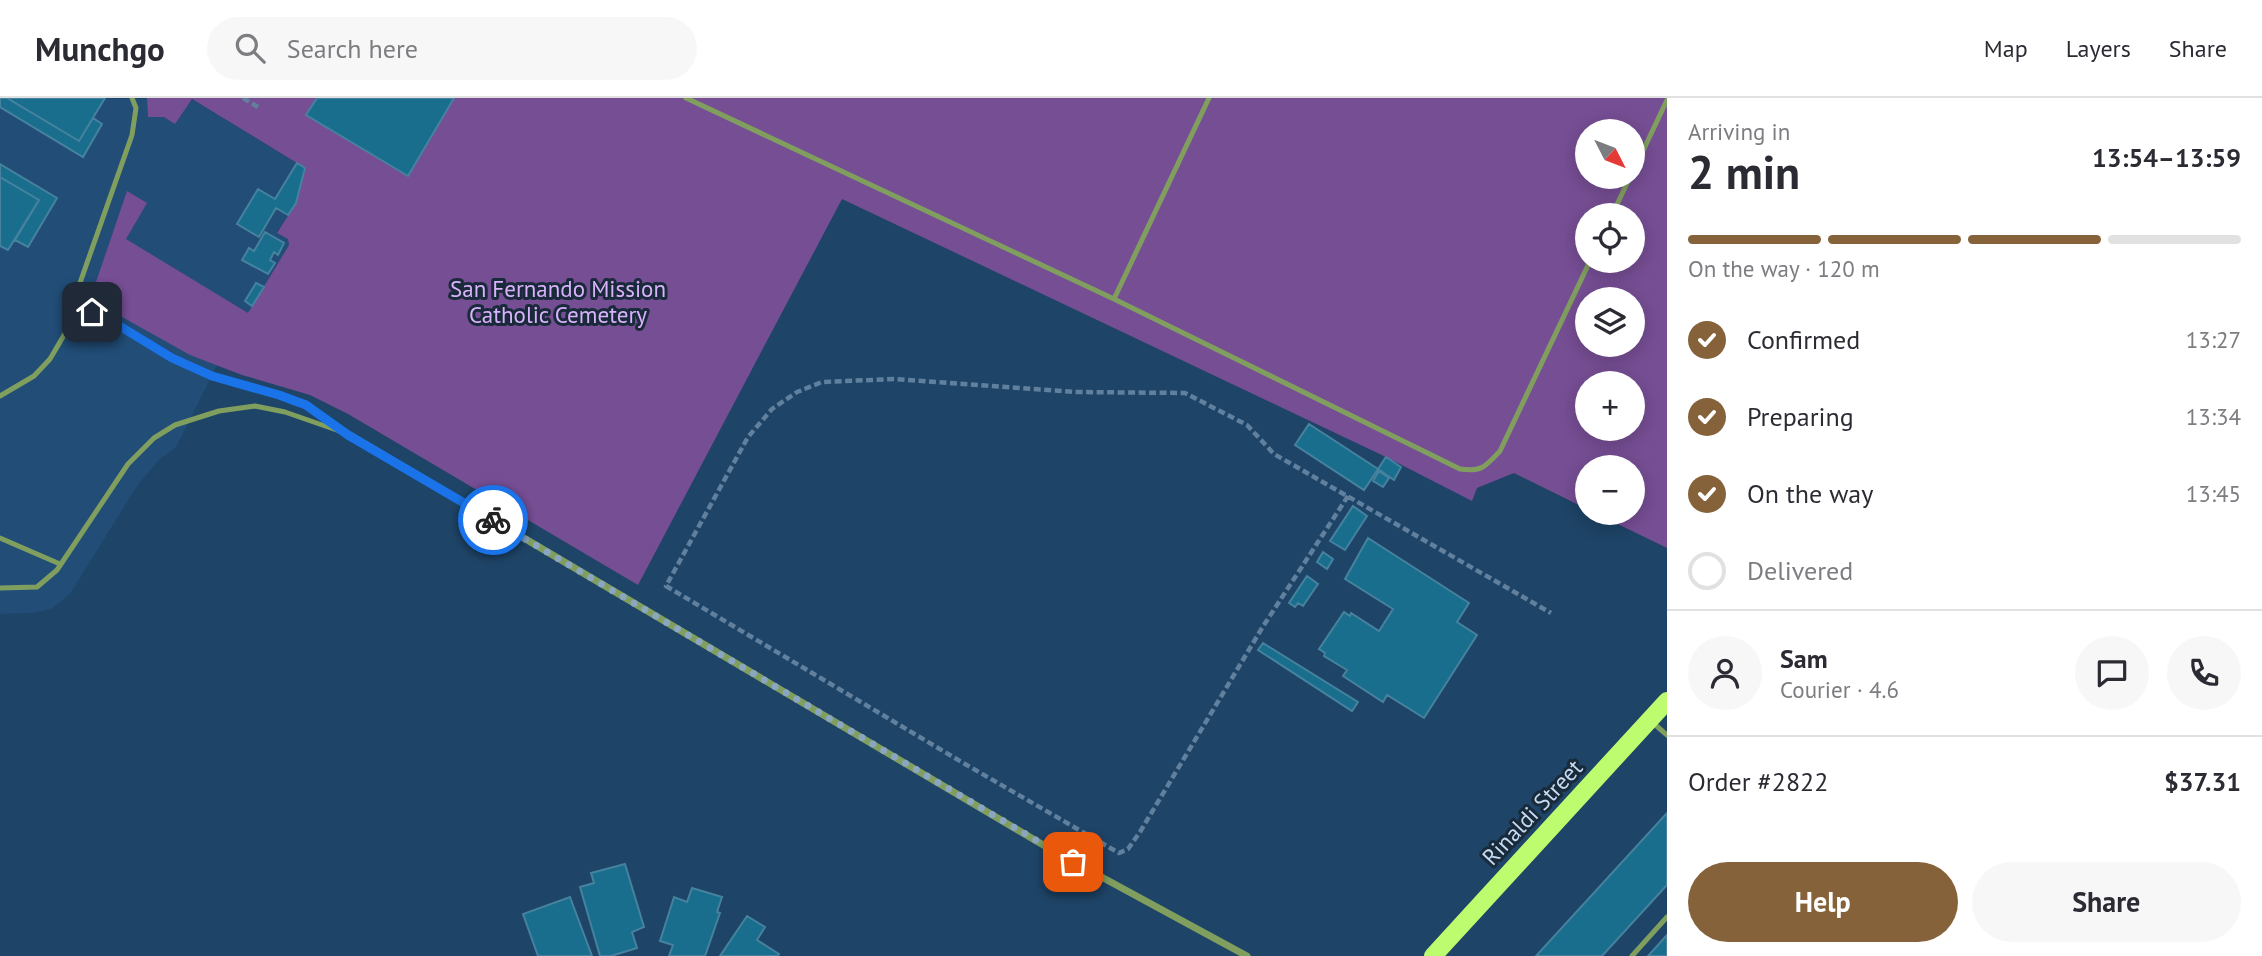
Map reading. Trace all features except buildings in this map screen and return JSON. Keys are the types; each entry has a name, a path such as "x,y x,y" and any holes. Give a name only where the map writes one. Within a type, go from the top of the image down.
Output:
{"main road":[{"name":"Rinaldi Street","path":"1433,956 1667,701"}],"street":[{"path":"348,435 1050,849 1247,956"}],"lane":[{"path":"0,396 24,384 50,359 67,330 81,280 132,135 136,108 132,98"},
{"path":"686,98 1114,299 1460,469 1476,471 1488,464 1500,451 1584,273"},
{"path":"1114,299 1209,98"},
{"path":"1645,147 1667,100"},
{"path":"75,305 108,319 172,358 212,376 306,405 348,435"},
{"path":"0,588 37,587 57,570 128,464 154,438 175,425 219,411 255,406 285,412 348,435"},
{"path":"0,538 60,564"},
{"path":"1650,720 1667,735"},
{"path":"1632,956 1667,917"}],"path":[{"path":"243,98 258,107"},
{"path":"1348,496 1262,628 1140,832 1128,849 1119,853 666,586 748,437 772,409 797,391 822,383 895,379 1074,392 1185,393 1247,425 1274,454 1348,496 1551,613"}],"shaded area":[{"path":"0,98 191,99 305,168 296,203 277,232 288,239 289,245 217,365 176,447 159,460 137,486 70,594 51,609 33,613 0,614"}],"green space":[{"name":"San Fernando Mission Catholic Cemetery","path":"147,98 1667,98 1667,548 1620,525 1645,525 1645,455 1575,455 1575,503 1514,473 1477,488 1472,501 1386,457 842,199 638,585 348,414 310,395 242,375 190,355 106,308 97,299 94,288 127,191 147,203 126,239 248,313 289,245 288,239 277,233 296,203 305,168 192,99 175,124 164,117 148,117"}],"way so far":[{"path":"493,520 1073,862"}],"route":[{"path":"92,312 172,358 212,376 306,405 348,435 493,520"}]}
